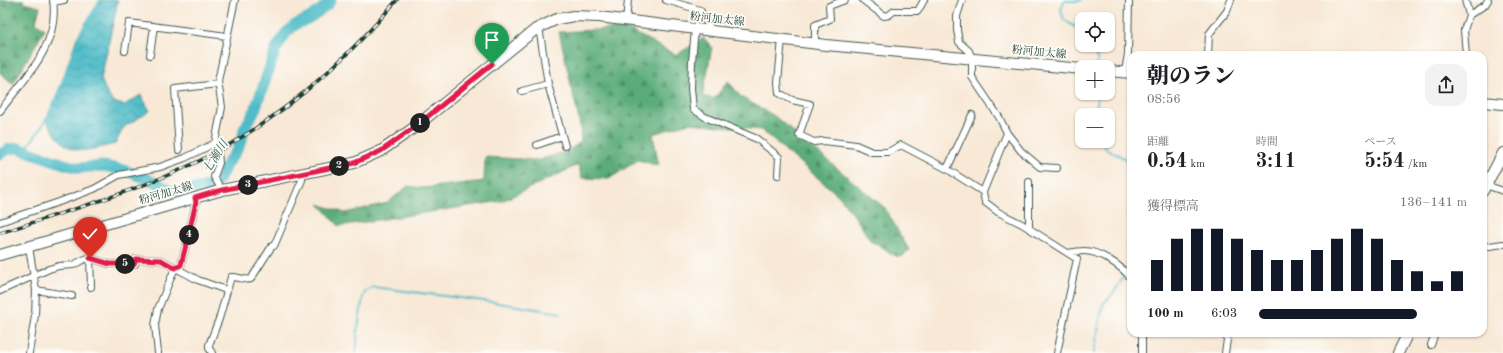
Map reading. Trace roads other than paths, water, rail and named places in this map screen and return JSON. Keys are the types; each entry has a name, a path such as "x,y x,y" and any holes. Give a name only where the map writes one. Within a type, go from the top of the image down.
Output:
{"main road":[{"name":"粉河加太線","path":"0,255 222,190 354,163 381,151 415,127 539,28 557,19 574,16 599,17 815,43 1075,68"},
{"path":"1115,72 1127,73"},
{"path":"1487,102 1503,104"},
{"path":"1487,182 1503,153"},
{"path":"1398,353 1406,337"}],"street":[{"path":"0,110 32,72 48,42 52,27 53,1 64,0"},
{"path":"222,190 214,177 219,163 218,151 215,143 222,107 218,84 234,0"},
{"path":"626,21 628,0"},
{"path":"666,0 700,10 712,31"},
{"path":"815,43 815,25 830,19 829,6 845,0"},
{"path":"864,0 884,16 889,15 894,11 918,11 924,0"},
{"path":"962,0 957,16 957,30 959,42 969,51 972,59 972,77 999,117 1007,133 1021,151 1040,167 1057,168"},
{"path":"1128,51 1129,0"},
{"path":"1208,51 1209,34 1227,11 1231,0"},
{"path":"1465,0 1469,15 1464,30 1466,51"},
{"path":"1469,15 1480,8 1488,0"},
{"path":"125,51 129,23 227,36"},
{"path":"150,55 154,26"},
{"path":"539,28 548,84 565,146"},
{"path":"695,29 691,88 693,109 705,117 757,139 779,157 778,176"},
{"path":"782,39 778,82 779,93 792,100 810,104 799,135 814,142 823,141 841,143 856,146 872,152 888,152 901,146 948,169 983,192"},
{"path":"179,150 175,89 218,84"},
{"path":"522,91 548,84"},
{"path":"948,169 972,115"},
{"path":"1007,133 983,192 985,202 998,212 1029,228 1077,259 1057,353"},
{"path":"537,145 562,136"},
{"path":"0,222 94,189 119,175 160,167 185,158 215,143"},
{"path":"212,353 209,345 219,319 226,290 231,277 233,276 246,281 250,279 272,246 274,246 302,180 301,174"},
{"path":"1029,182 1029,228"},
{"path":"1487,188 1503,191"},
{"path":"158,353 155,325 158,309 175,268 181,265 196,202 195,198"},
{"path":"1487,246 1503,244"},
{"path":"29,246 35,276 36,290 35,315 29,353"},
{"path":"1068,253 1084,251 1091,252 1104,257 1127,274"},
{"path":"0,291 59,266 73,265 90,258 110,264 134,264 136,259 161,260 198,280 226,290"},
{"path":"90,258 91,287"},
{"path":"36,290 72,296"},
{"path":"1142,337 1142,353"},
{"path":"1225,353 1227,337"},
{"path":"1431,346 1434,337"}],"water":[{"path":"100,0 118,0 101,79 107,93 113,102 124,105 141,95 150,111 124,127 115,144 94,149 79,150 67,146 61,141 46,120 60,88 76,40"}],"waterway":[{"path":"77,38 100,0"},
{"name":"七瀬川","path":"0,154 9,149 18,148 79,168 103,166 124,170 145,178 175,193 212,185 220,179 226,165 242,140 244,129 255,110 276,49 286,33 295,25 311,17 327,5 331,0"},
{"path":"1075,27 1064,20 1061,10 1064,1 1081,0"},
{"path":"26,150 42,127 51,110 59,92 75,44"},
{"path":"1093,52 1098,60"},
{"path":"1097,100 1097,108"},
{"path":"1105,148 1127,160"},
{"path":"1094,353 1103,304 1113,294 1127,271"},
{"path":"355,353 357,349 357,334 363,297 365,292 373,287 492,302 561,313"}],"railway":[{"path":"0,233 126,192 175,172 227,146 281,111 306,91 353,48 397,0"}]}
